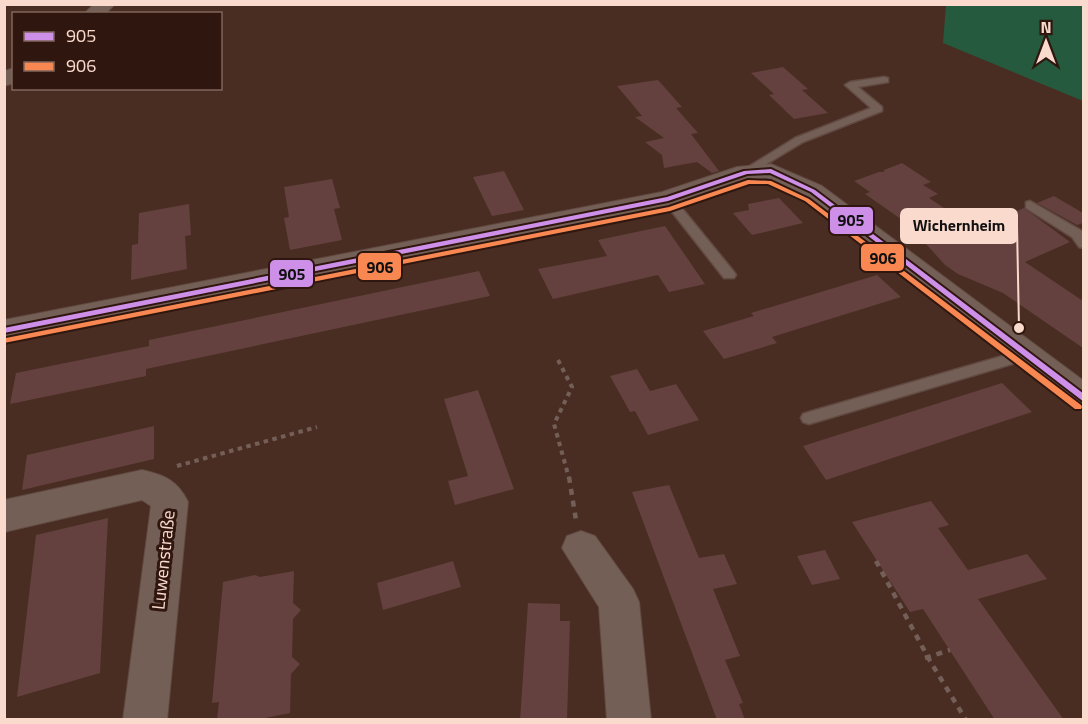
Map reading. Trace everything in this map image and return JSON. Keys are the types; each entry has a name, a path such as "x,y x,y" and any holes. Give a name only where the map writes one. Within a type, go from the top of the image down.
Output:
{"street":[{"path":"4,331 668,199 755,171 784,175 813,191 1083,399"},
{"path":"4,516 142,485"},
{"name":"Luwenstraße","path":"142,485 158,488 170,502 145,720"},
{"path":"581,548 619,602 629,720"}],"lane":[{"path":"755,171 799,140 878,109 850,86 884,80"},
{"path":"668,199 729,275"},
{"path":"1030,205 1077,234 1083,244"},
{"path":"809,418 1027,354"}],"path":[{"path":"558,360 572,387 554,423 568,470 581,548"},
{"path":"142,485 181,464 317,427"},
{"path":"876,561 909,619 925,658 966,720"},
{"path":"925,658 950,650"}],"green space":[{"path":"946,5 1083,5 1083,101 943,43"}],"building":[{"path":"783,67 808,89 802,90 828,113 794,119 769,95 774,94 751,73"},
{"path":"658,80 682,107 676,108 698,133 691,134 719,171 712,173 697,162 664,168 662,155 645,142 664,138 635,117 642,116 617,86"},
{"path":"902,163 931,182 923,185 938,194 929,198 974,228 1024,208 1070,242 1025,262 1083,301 1083,348 1003,293 958,274 945,265 908,224 865,194 870,192 854,181 884,172"},
{"path":"504,171 524,210 492,216 473,177"},
{"path":"332,179 340,208 334,209 342,240 290,250 284,218 289,217 284,187"},
{"path":"1054,196 1083,213 1083,223 1077,225 1037,203"},
{"path":"779,198 803,223 752,235 733,213 749,210 748,204"},
{"path":"189,204 191,235 185,236 187,269 131,280 132,245 138,244 139,213"},
{"path":"665,226 705,284 669,292 658,275 553,299 538,269 607,256 598,240"},
{"path":"479,271 490,296 146,369 146,376 10,404 16,373 149,346 149,340"},
{"path":"877,275 901,297 772,337 777,343 724,359 703,331 754,316 751,313"},
{"path":"637,369 650,391 676,384 699,420 648,435 635,411 630,412 610,376"},
{"path":"1002,383 1032,412 826,480 803,446"},
{"path":"478,390 514,489 455,505 448,481 468,476 444,399"},
{"path":"154,426 154,459 22,490 27,455"},
{"path":"669,485 699,558 724,554 737,584 713,589 740,656 725,660 743,703 739,704 745,720 717,720 632,492"},
{"path":"931,501 949,525 938,528 968,570 1027,554 1047,579 978,599 1064,720 995,720 923,609 910,612 852,522"},
{"path":"108,518 100,673 17,697 36,535"},
{"path":"825,550 840,579 812,585 797,556"},
{"path":"453,561 461,587 383,610 377,583"},
{"path":"294,571 293,603 301,610 293,619 292,657 300,664 291,674 290,713 255,720 217,720 219,702 212,703 223,582 255,575 260,577"},
{"path":"528,603 560,604 560,621 570,621 567,720 520,720"}],"transit line":[{"name":"905","path":"4,331 668,199 746,172 771,171 813,191 1084,399"},
{"name":"906","path":"6,341 670,209 748,182 769,182 807,200 1078,407"}],"place":[{"name":"Wichernheim","path":"1019,328"}]}
